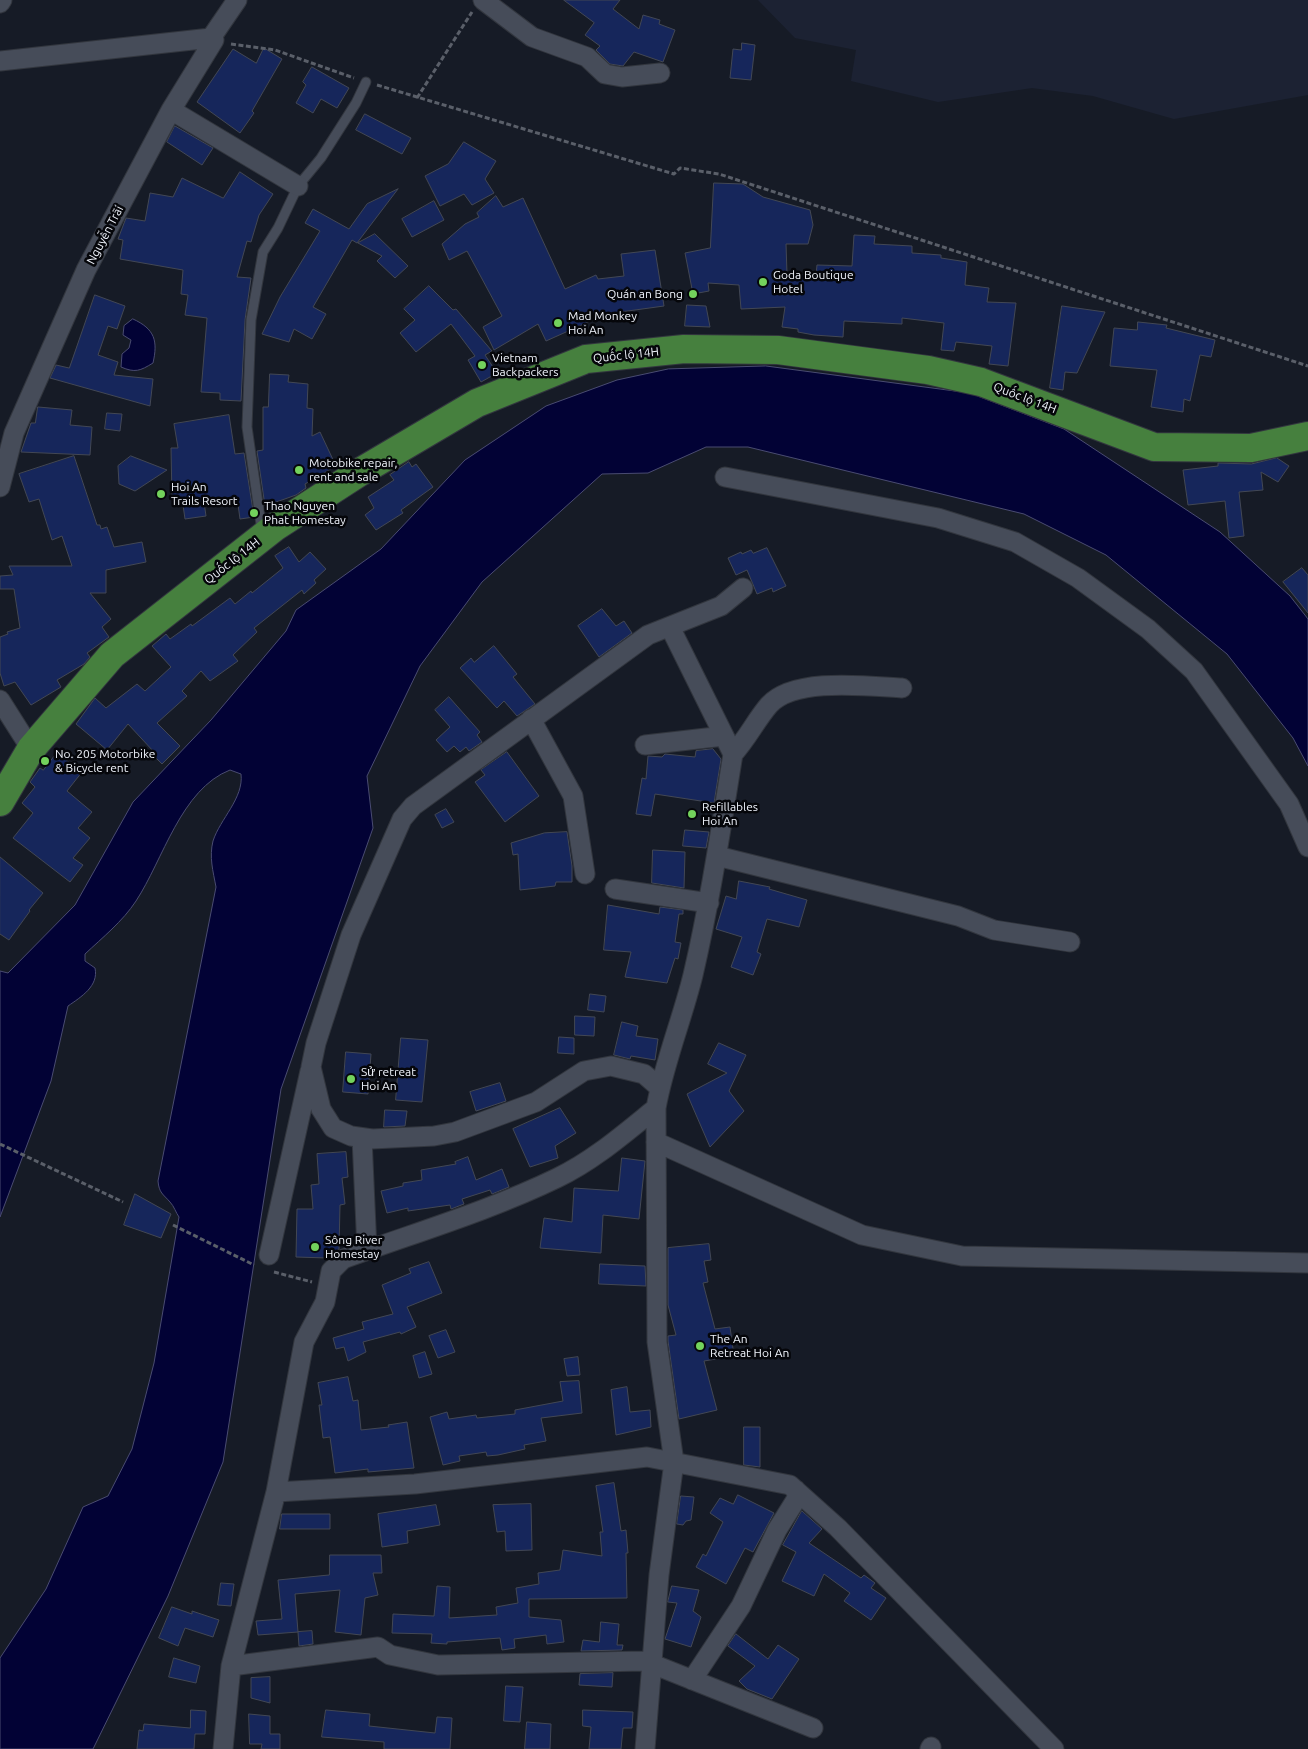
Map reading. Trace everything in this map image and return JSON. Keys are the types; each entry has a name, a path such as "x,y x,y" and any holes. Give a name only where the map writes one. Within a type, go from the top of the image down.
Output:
{"main road":[{"name":"Quốc lộ 14H","path":"0,802 31,749 112,655 263,536 360,472 477,403 586,359 684,349 778,350 928,370 981,382 1154,447 1251,448 1308,436"}],"street":[{"path":"0,4 2,0"},
{"name":"Nguyễn Trãi","path":"0,487 14,433 86,270 171,110 214,40 211,38 237,0"},
{"path":"479,4 532,37 587,57 604,74 622,77 660,73"},
{"path":"0,61 211,38"},
{"path":"171,110 298,186"},
{"path":"725,477 938,518 1015,542 1078,578 1148,629 1194,671 1289,804 1308,847"},
{"path":"265,1264 316,1043 351,935 402,819 413,806 432,790 648,635 722,606 744,588"},
{"path":"670,627 733,754"},
{"path":"645,1749 659,1575 674,1462 657,1342 656,1108 660,1088 687,999 709,903 733,754 748,737 770,704 797,688 826,686 902,688"},
{"path":"0,700 31,749"},
{"path":"531,719 573,796 585,874"},
{"path":"645,746 724,736"},
{"path":"717,856 958,916 994,930 1070,942"},
{"path":"615,890 709,903"},
{"path":"311,1067 322,1110 333,1128 362,1138 434,1136 455,1132 536,1102 584,1071 611,1066 644,1074 660,1088"},
{"path":"223,1749 231,1666 276,1492 304,1342 309,1330 320,1316 329,1287 331,1271 344,1259 558,1178 602,1151 656,1108"},
{"path":"362,1138 368,1250"},
{"path":"656,1142 862,1235 962,1256 1308,1263"},
{"path":"276,1492 415,1484 647,1458 790,1485 838,1528 1054,1749"},
{"path":"692,1680 742,1606 777,1530 797,1498 796,1490"},
{"path":"231,1666 378,1647 390,1655 438,1665 645,1661 813,1728"}],"lane":[{"path":"263,536 247,427 251,320 263,252 278,228 298,186 321,158 356,103 366,82"}],"path":[{"path":"417,98 479,4"},
{"path":"211,38 229,44 275,50 417,98 674,174 680,168 719,174 1308,366"},
{"path":"0,1144 123,1202"},
{"path":"173,1225 265,1264 329,1287"}],"shaded area":[{"path":"758,0 1308,0 1308,95 1174,119 1093,96 1032,88 938,102 851,81 856,50 795,38"},
{"path":"133,319 146,327 150,332 155,342 155,348 153,363 141,369 130,370 121,367 122,354 129,348 131,340 123,335 124,326"},
{"path":"766,366 970,393 1064,429 1220,532 1290,596 1308,619 1308,766 1293,738 1227,654 1106,555 1024,514 748,447 706,447 648,473 602,474 482,582 420,666 367,776 373,828 281,1089 223,1462 168,1596 93,1749 0,1749 0,1658 46,1589 83,1507 108,1496 132,1449 154,1363 179,1217 160,1191 158,1181 216,887 211,858 213,841 239,792 241,774 230,770 213,779 198,793 175,827 136,901 119,922 85,954 85,961 95,968 96,974 92,986 68,1006 51,1081 0,1217 0,971 8,973 75,905 133,802 211,720 286,631 296,610 381,549 465,460 546,406 617,380 668,369"}],"building":[{"path":"564,0 620,0 613,9 639,29 643,15 660,20 659,24 675,30 663,62 634,52 623,66 610,64 596,50 600,46 585,35 594,23"},
{"path":"742,43 755,45 751,80 730,78 733,49 741,50"},
{"path":"264,48 282,59 252,111 254,113 240,133 197,102 233,49 256,63"},
{"path":"312,67 349,88 337,108 321,99 313,113 296,103 306,85 303,82"},
{"path":"365,114 411,138 402,154 356,130"},
{"path":"175,126 213,148 202,165 167,142"},
{"path":"464,142 496,161 485,179 494,193 472,205 464,194 440,206 425,176 448,164"},
{"path":"240,172 273,194 259,215 251,242 247,241 237,277 251,278 245,320 241,401 220,400 220,393 201,392 207,318 185,315 188,295 181,294 183,270 120,259 123,240 118,239 126,218 145,221 150,193 173,197 182,178 223,198"},
{"path":"714,183 743,184 763,197 810,210 813,225 808,244 786,244 787,274 816,275 817,265 852,266 854,235 875,236 874,244 912,246 912,253 941,255 941,258 967,262 965,285 989,288 987,302 1016,303 1008,366 989,364 992,346 956,342 954,351 941,350 944,323 902,318 902,324 844,321 843,337 814,335 798,332 798,329 782,327 785,307 741,309 739,285 708,283 709,291 693,294 685,253 710,248"},
{"path":"398,189 357,243 352,240 313,307 326,314 312,339 294,329 289,342 262,334 280,297 320,231 305,223 313,209 349,229 367,204"},
{"path":"496,196 503,207 523,198 565,289 596,275 598,279 624,276 621,254 655,250 664,306 606,314 546,341 538,324 494,350 483,327 502,316 467,251 449,260 442,244 465,224 479,217 477,213"},
{"path":"434,201 444,220 412,237 402,219"},
{"path":"375,234 408,266 395,278 377,261 382,256 358,243"},
{"path":"429,286 453,310 456,309 492,351 485,355 497,373 481,382 468,360 475,356 451,324 416,352 400,333 415,320 404,309"},
{"path":"95,295 125,306 117,329 108,326 98,355 118,362 114,375 153,379 150,406 50,378 56,365 69,368"},
{"path":"687,305 706,306 710,327 685,326"},
{"path":"1062,306 1105,312 1077,373 1065,372 1063,390 1050,388"},
{"path":"1138,322 1167,325 1166,328 1215,340 1211,357 1200,355 1190,401 1184,399 1183,412 1151,407 1157,370 1110,366 1114,328 1137,330"},
{"path":"270,374 289,375 288,382 308,384 307,408 313,409 312,436 320,432 336,466 305,484 306,488 296,495 265,506 257,451 263,450 263,407 268,407"},
{"path":"38,407 72,410 70,425 92,427 90,455 21,452 31,423 35,423"},
{"path":"107,413 122,414 120,431 105,429"},
{"path":"229,415 235,454 244,453 254,517 240,519 237,497 204,502 206,516 185,519 182,498 172,499 171,448 178,448 174,424"},
{"path":"74,456 97,525 100,525 101,529 107,527 114,547 142,542 146,562 106,570 106,593 90,593 111,619 102,627 109,637 87,653 90,657 84,664 57,680 61,687 31,705 15,682 4,686 0,673 0,637 8,634 7,632 20,628 14,589 0,589 0,576 13,575 9,566 72,566 62,536 52,540 39,499 29,502 19,474"},
{"path":"131,456 167,470 135,491 119,484 118,466"},
{"path":"1277,458 1289,466 1278,482 1261,472 1263,490 1239,492 1244,536 1229,538 1225,501 1188,505 1183,470 1218,466 1218,463 1251,464"},
{"path":"409,462 412,467 416,464 433,487 401,510 403,513 376,530 365,515 374,508 368,497 394,480 390,475"},
{"path":"289,547 299,562 310,552 326,569 314,580 316,583 304,594 302,590 254,628 257,632 233,655 238,661 210,681 201,671 182,691 187,696 157,723 180,746 162,764 152,754 154,752 128,724 107,750 76,724 95,698 106,708 137,684 145,691 171,667 152,646 166,634 170,639 191,624 192,626 230,598 235,604 251,591 252,593 283,568 275,556"},
{"path":"767,548 786,586 773,592 772,588 757,594 747,570 736,575 728,558 741,552 742,554 751,550 753,553"},
{"path":"1302,568 1308,575 1308,613 1283,582"},
{"path":"602,609 616,626 624,621 632,633 599,657 578,626"},
{"path":"494,646 517,674 513,677 535,704 517,716 504,701 497,708 460,668 471,658 474,662"},
{"path":"449,697 480,732 477,735 482,742 469,751 466,747 460,752 454,746 447,752 436,740 450,727 435,710"},
{"path":"713,749 721,759 714,803 655,794 651,816 636,814 642,778 646,779 648,756 662,757 665,754 695,757 696,751"},
{"path":"507,752 539,796 505,822 475,782 485,775 481,770"},
{"path":"57,753 82,772 67,791 92,812 78,828 90,838 73,858 83,865 70,882 13,838 33,813 22,803 35,787 30,782 40,768 43,770"},
{"path":"446,809 454,822 442,828 435,815"},
{"path":"685,830 709,832 706,848 683,846"},
{"path":"567,832 572,866 572,882 556,882 555,886 520,890 518,854 513,855 511,843 544,833"},
{"path":"653,850 685,852 684,888 652,883"},
{"path":"0,857 43,893 9,940 0,934"},
{"path":"739,881 770,887 769,889 807,900 799,927 767,919 757,952 761,954 753,975 731,967 742,937 716,929 726,896 736,899"},
{"path":"608,905 659,914 660,907 683,910 683,914 679,914 675,942 681,943 678,959 675,958 667,983 625,977 631,952 604,950"},
{"path":"590,994 606,996 604,1012 588,1010"},
{"path":"575,1016 595,1017 594,1036 575,1035"},
{"path":"622,1022 638,1026 636,1036 658,1039 655,1060 631,1056 630,1059 614,1055"},
{"path":"559,1037 574,1038 574,1054 558,1053"},
{"path":"401,1038 428,1040 422,1102 396,1100"},
{"path":"719,1043 746,1055 729,1091 744,1111 710,1147 687,1094 727,1073 708,1064"},
{"path":"346,1052 371,1054 368,1094 343,1092"},
{"path":"500,1083 506,1101 476,1111 470,1092"},
{"path":"560,1108 576,1133 555,1146 558,1158 530,1167 513,1129"},
{"path":"385,1110 407,1111 405,1126 384,1127"},
{"path":"346,1152 348,1177 342,1178 345,1204 340,1205 339,1249 328,1258 296,1257 297,1209 313,1209 311,1185 319,1184 317,1154"},
{"path":"468,1157 476,1180 502,1169 509,1187 492,1194 490,1190 462,1199 464,1204 451,1209 450,1205 408,1211 408,1208 387,1213 381,1191 403,1186 403,1183 422,1180 421,1170 456,1164 455,1162"},
{"path":"622,1158 645,1161 639,1219 603,1215 601,1253 540,1248 544,1218 572,1222 574,1188 618,1191"},
{"path":"135,1194 171,1214 161,1238 124,1225"},
{"path":"709,1244 711,1260 704,1261 708,1282 703,1283 715,1329 730,1327 734,1356 704,1361 717,1410 679,1419 668,1341 668,1336 676,1335 668,1305 668,1248"},
{"path":"429,1262 442,1293 407,1307 416,1327 401,1334 400,1332 363,1342 366,1352 348,1361 344,1347 336,1349 333,1338 364,1329 362,1322 393,1314 382,1285 411,1273 409,1269"},
{"path":"600,1264 645,1266 646,1286 599,1284"},
{"path":"446,1330 455,1352 438,1358 429,1336"},
{"path":"425,1352 432,1374 419,1378 413,1356"},
{"path":"578,1357 580,1375 567,1376 564,1359"},
{"path":"348,1377 353,1401 358,1400 361,1430 389,1427 388,1425 407,1422 414,1468 368,1472 368,1469 335,1473 330,1437 323,1438 319,1405 322,1405 318,1383"},
{"path":"579,1381 582,1413 541,1418 546,1441 524,1445 525,1449 498,1455 487,1456 486,1452 459,1456 460,1461 443,1465 430,1417 447,1412 449,1419 476,1415 477,1418 515,1414 515,1410 563,1401 560,1382"},
{"path":"627,1387 630,1412 650,1410 651,1427 616,1435 611,1390"},
{"path":"744,1427 760,1427 760,1467 744,1465"},
{"path":"614,1483 621,1531 626,1530 628,1553 626,1553 627,1598 529,1599 529,1617 561,1620 564,1642 547,1644 546,1635 514,1639 515,1648 502,1650 500,1638 447,1642 447,1644 431,1643 432,1634 392,1633 393,1614 434,1616 437,1586 450,1587 449,1618 497,1615 496,1607 518,1603 516,1588 539,1584 538,1573 560,1570 563,1550 602,1556 600,1532 603,1532 596,1486"},
{"path":"738,1495 774,1513 753,1552 745,1548 726,1584 696,1567 703,1554 706,1556 723,1522 710,1513 720,1498 733,1504"},
{"path":"681,1496 694,1497 691,1520 686,1521 683,1525 677,1524"},
{"path":"531,1504 532,1550 506,1551 505,1531 497,1532 493,1505"},
{"path":"436,1505 440,1525 407,1531 408,1543 382,1547 378,1514"},
{"path":"802,1511 822,1529 809,1543 861,1578 864,1575 875,1583 871,1588 886,1598 871,1620 844,1601 850,1593 824,1574 814,1596 782,1581 796,1552 783,1545"},
{"path":"282,1514 330,1514 330,1529 280,1529"},
{"path":"330,1555 381,1555 382,1573 373,1573 378,1595 365,1598 361,1635 335,1632 340,1590 295,1594 298,1632 258,1635 256,1621 282,1619 278,1580 329,1575"},
{"path":"221,1583 234,1584 231,1606 218,1605"},
{"path":"672,1586 699,1590 693,1611 701,1617 691,1647 665,1639 677,1603 668,1602"},
{"path":"172,1607 219,1620 213,1637 185,1628 178,1646 159,1638"},
{"path":"601,1622 619,1624 617,1645 623,1645 622,1650 581,1651 583,1640 599,1642"},
{"path":"312,1631 313,1644 299,1646 298,1632"},
{"path":"736,1634 768,1659 778,1645 799,1659 772,1699 747,1689 739,1681 755,1666 728,1646"},
{"path":"174,1658 200,1666 196,1683 169,1677"},
{"path":"613,1673 612,1687 579,1685 580,1674"},
{"path":"270,1677 270,1703 251,1698 251,1678"},
{"path":"506,1686 523,1687 520,1722 504,1721"},
{"path":"191,1710 206,1711 205,1734 195,1734 194,1749 137,1749 139,1730 143,1731 144,1724 190,1728"},
{"path":"326,1710 370,1714 369,1726 435,1733 437,1717 452,1718 450,1749 384,1749 384,1742 322,1737"},
{"path":"583,1710 633,1712 632,1728 623,1728 621,1749 589,1749 591,1727 583,1726"},
{"path":"249,1714 270,1716 270,1734 280,1734 280,1749 261,1749 262,1744 250,1744"},
{"path":"527,1722 551,1724 550,1749 525,1749"}],"place":[{"name":"Goda Boutique Hotel","path":"763,282"},
{"name":"Quán an Bong","path":"693,294"},
{"name":"Mad Monkey Hoi An","path":"558,323"},
{"name":"Vietnam Backpackers","path":"482,365"},
{"name":"Motobike repair, rent and sale","path":"299,470"},
{"name":"Hoi An Trails Resort","path":"161,494"},
{"name":"Thao Nguyen Phat Homestay","path":"254,513"},
{"name":"No. 205 Motorbike & Bicycle rent","path":"45,761"},
{"name":"Refillables Hoi An","path":"692,814"},
{"name":"Sử retreat Hoi An","path":"351,1079"},
{"name":"Sông River Homestay","path":"315,1247"},
{"name":"The An Retreat Hoi An","path":"700,1346"}]}
